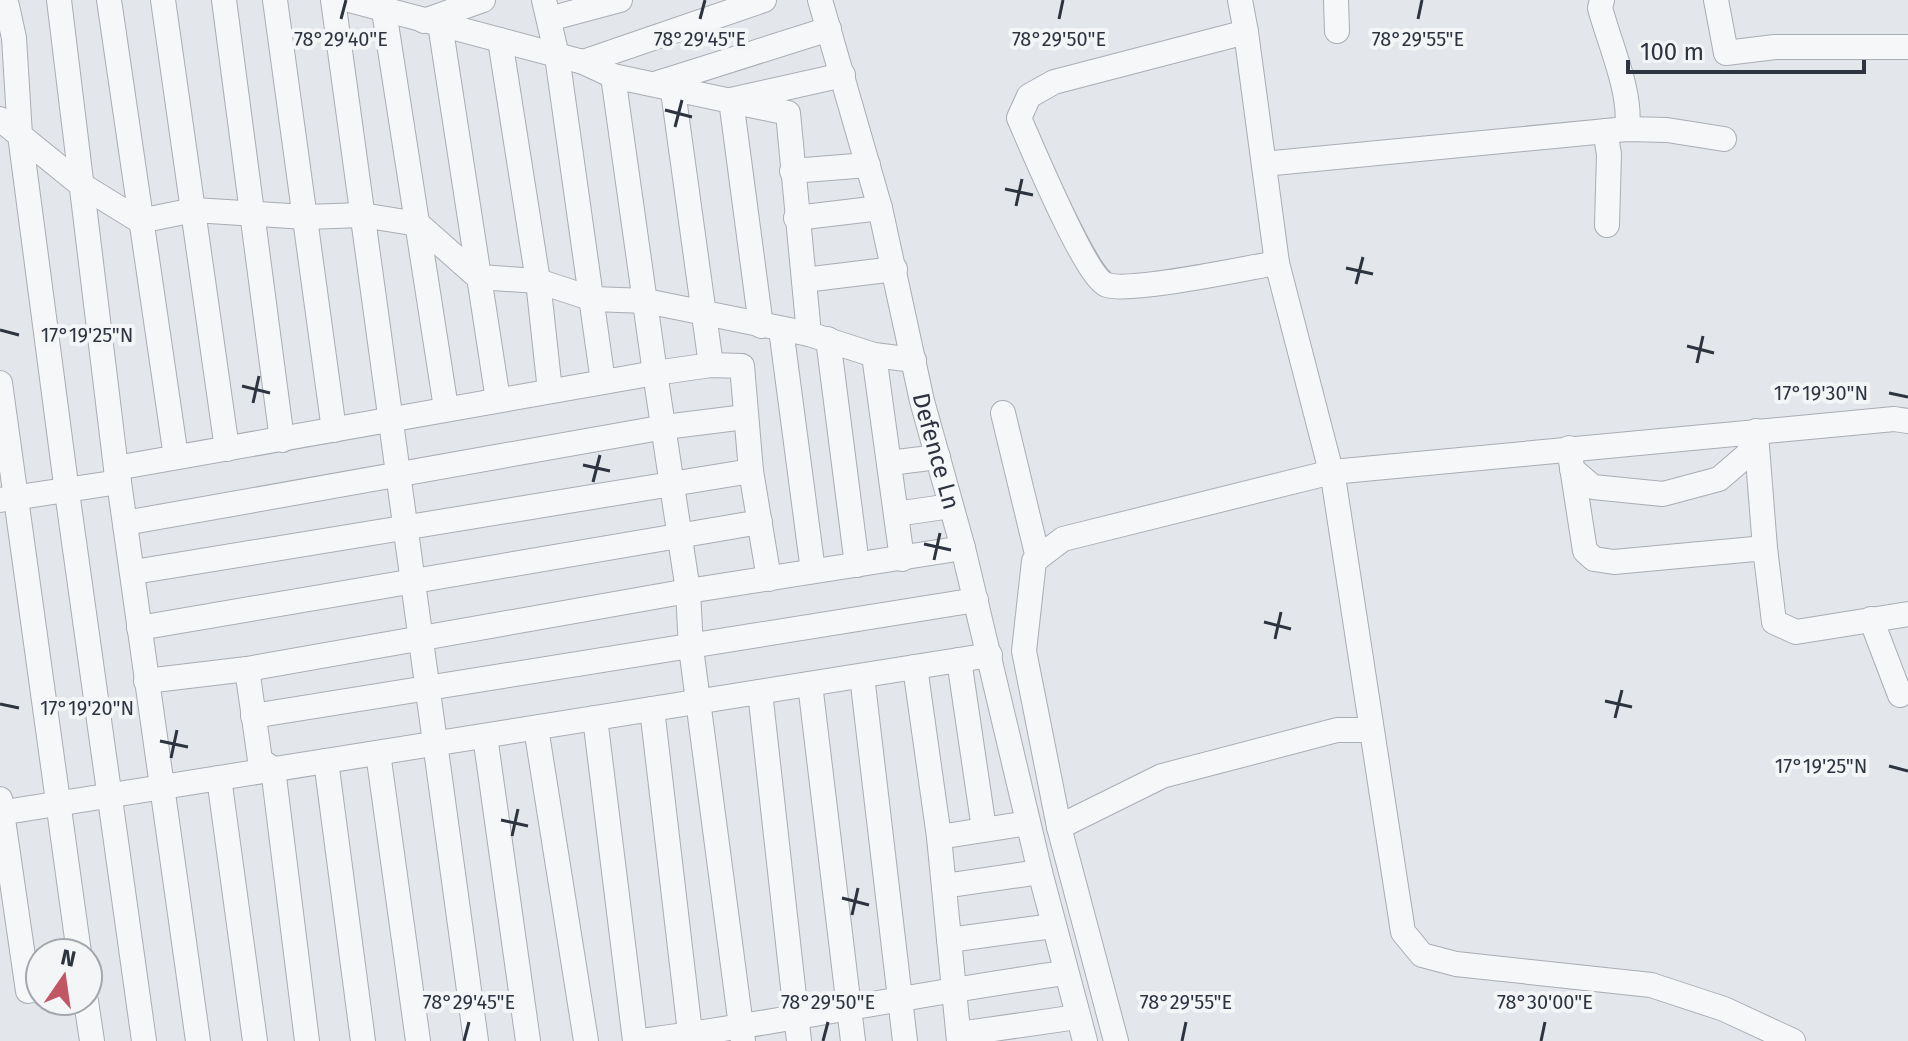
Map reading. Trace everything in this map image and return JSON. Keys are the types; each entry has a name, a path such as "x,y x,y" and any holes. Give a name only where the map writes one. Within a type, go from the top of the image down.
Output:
{"street":[{"path":"59,0 118,475 198,1041"},
{"path":"109,0 176,457"},
{"path":"163,0 227,449"},
{"path":"224,0 282,440"},
{"path":"275,0 334,430"},
{"path":"333,0 476,1041"},
{"path":"349,0 583,62 613,76 788,113 804,280 818,336 857,565"},
{"path":"432,23 483,0"},
{"path":"603,382 557,56 547,9 620,0"},
{"path":"583,62 764,0"},
{"name":"Defence Ln","path":"820,0 880,208 922,401 963,548 1053,926 1085,1041"},
{"path":"1240,0 1277,263 1332,472 1403,932 1422,955 1456,964 1651,985 1724,1009 1793,1041"},
{"path":"1336,0 1337,31"},
{"path":"1602,0 1610,46 1630,108 1616,130 1609,154 1607,225"},
{"path":"1716,0 1726,53 1775,47 1908,47"},
{"path":"6,9 14,38 20,135 144,1041"},
{"path":"384,11 446,408"},
{"path":"432,23 498,400"},
{"path":"665,87 829,29"},
{"path":"1246,32 1054,82 1029,96 1019,118 1082,254 1096,278 1108,286 1163,282 1277,263"},
{"path":"500,40 538,281 550,391"},
{"path":"731,100 843,75"},
{"path":"613,76 688,591 691,648 743,1033"},
{"path":"665,87 705,314 711,365"},
{"path":"731,100 813,571"},
{"path":"0,119 80,184 140,221 194,210 306,217 362,215 418,224 478,277 538,281 593,299 646,301 818,336 874,355 914,360"},
{"path":"1264,164 1616,130 1667,130 1724,139"},
{"path":"792,171 868,165"},
{"path":"796,218 880,208"},
{"path":"804,280 895,269"},
{"path":"874,355 902,559"},
{"path":"8,499 67,492 176,457 446,408 711,365 742,366 751,471 769,579"},
{"path":"0,383 8,499 77,937"},
{"path":"880,407 922,401"},
{"path":"1003,413 1038,558"},
{"path":"125,523 665,427 745,417"},
{"path":"1116,1041 1059,827 1024,651 1034,561 1063,539 1332,472 1571,458 1756,431 1894,419 1908,421"},
{"path":"1571,458 1593,487 1663,494 1719,479 1748,454 1756,431"},
{"path":"1756,431 1774,622 1796,632 1908,614"},
{"path":"889,463 938,457"},
{"path":"1571,458 1585,551 1594,559 1614,562 1765,548"},
{"path":"134,572 751,471"},
{"path":"896,514 951,506"},
{"path":"139,628 760,522"},
{"path":"146,681 247,669 688,591 963,548"},
{"path":"253,716 976,600"},
{"path":"1871,619 1900,695"},
{"path":"24,964 1,808 109,796 990,655"},
{"path":"959,660 984,829"},
{"path":"915,667 939,837 959,1038 1077,1017"},
{"path":"247,669 260,760 273,769 307,1041"},
{"path":"862,676 905,1041"},
{"path":"810,684 853,1041"},
{"path":"760,692 799,1041"},
{"path":"652,709 691,1038"},
{"path":"595,718 638,1041 743,1033 797,1016 954,988 1065,973"},
{"path":"536,728 586,1041"},
{"path":"1059,827 1162,776 1337,730 1370,730"},
{"path":"485,736 528,1041"},
{"path":"378,753 418,1041"},
{"path":"326,761 363,1041"},
{"path":"219,778 255,1041"},
{"path":"939,837 1028,823"},
{"path":"944,886 1040,872"},
{"path":"949,940 1053,926"},
{"path":"88,1017 92,1041"}]}
